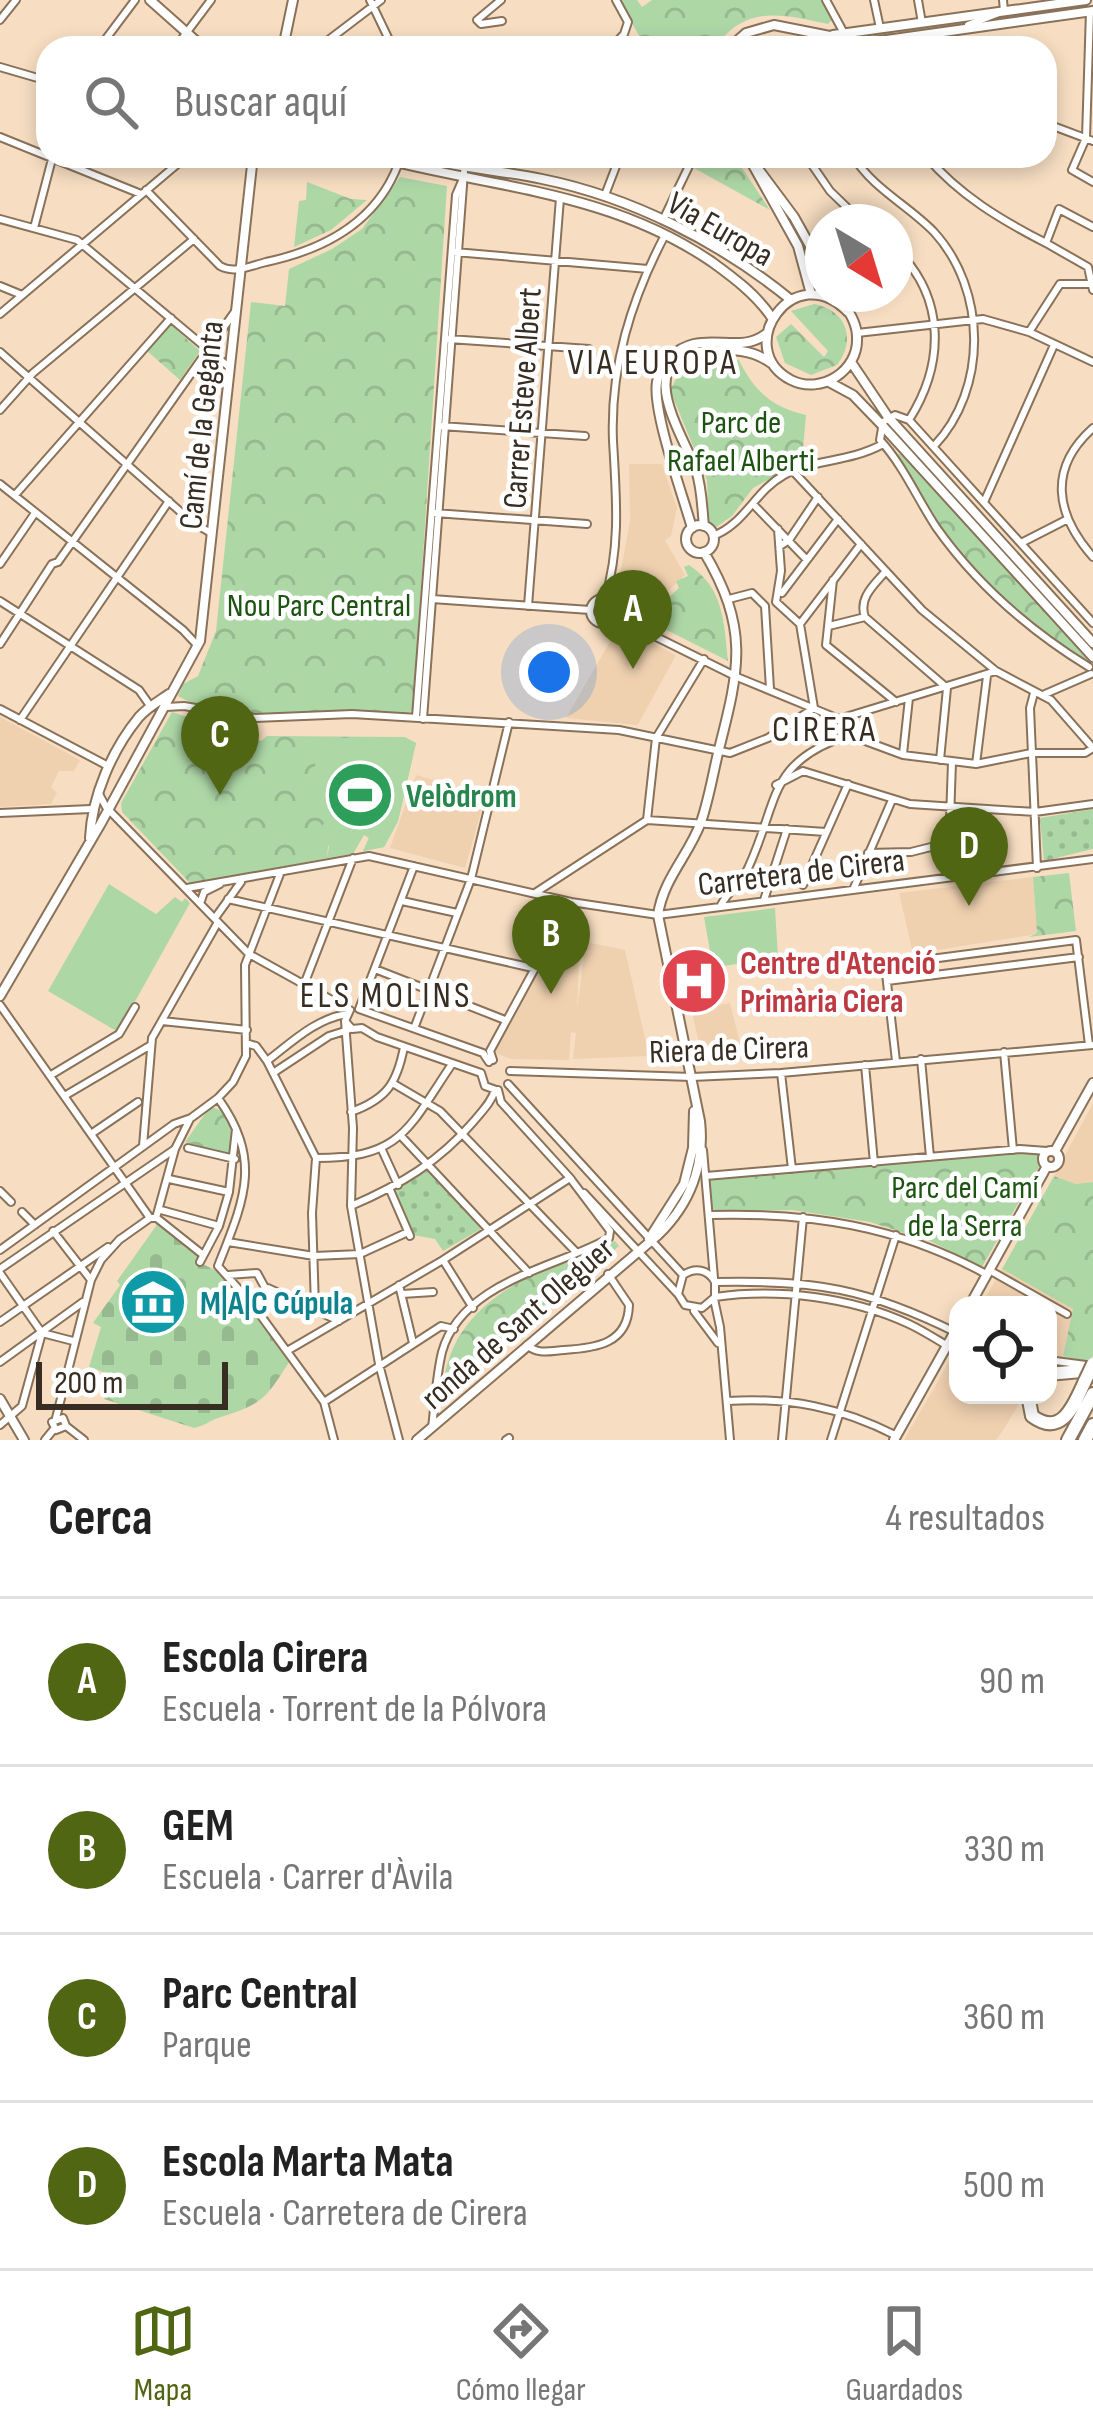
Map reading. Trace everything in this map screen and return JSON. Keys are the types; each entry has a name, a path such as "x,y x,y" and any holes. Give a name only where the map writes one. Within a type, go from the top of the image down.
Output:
{"highway":[{"path":"1057,1374 1091,1375"},
{"path":"1027,1404 1035,1419 1057,1423 1069,1414 1091,1375"},
{"path":"1068,1440 1091,1375"},
{"path":"1085,1440 1093,1425"}],"street":[{"path":"0,20 16,0"},
{"path":"108,36 135,0"},
{"path":"150,0 190,36"},
{"path":"185,36 211,0"},
{"path":"286,36 293,0"},
{"path":"332,36 380,0"},
{"path":"501,0 477,20 481,24 502,20"},
{"path":"616,0 628,22 622,36"},
{"path":"826,0 847,36"},
{"path":"874,0 880,28"},
{"path":"918,0 922,23"},
{"path":"854,36 1004,5 1086,0"},
{"path":"371,3 387,36"},
{"path":"949,29 998,16 1004,5"},
{"path":"870,36 1092,11 1089,140 1072,170 1093,182"},
{"path":"819,32 833,28 834,15"},
{"path":"743,36 781,25 836,36"},
{"path":"802,30 838,36"},
{"path":"0,67 36,78"},
{"path":"1057,128 1089,140"},
{"path":"0,137 36,152"},
{"path":"34,228 49,168"},
{"path":"79,168 143,192 228,271 295,256 343,235 376,205 396,168"},
{"path":"0,314 172,168"},
{"name":"Camí de la Geganta","path":"143,747 198,646 253,168"},
{"name":"Via Europa","path":"428,168 560,194 665,234 728,273 772,318"},
{"path":"419,719 455,252 455,195 465,168"},
{"name":"Via Europa","path":"478,168 605,195 663,220 790,299"},
{"path":"605,195 615,168"},
{"path":"663,220 688,168"},
{"path":"756,168 805,262"},
{"path":"758,168 805,239"},
{"path":"814,168 844,204"},
{"path":"860,168 927,225 950,252 967,290 974,352 968,386 934,446"},
{"path":"939,168 1003,221 1088,267 1091,287 1060,284 1028,332"},
{"name":"Carrer Esteve Albert","path":"528,606 560,194"},
{"path":"1046,243 1059,209 1093,226"},
{"path":"0,219 83,244 230,368"},
{"path":"604,598 614,570 617,482 613,438 619,352 665,234"},
{"path":"0,410 28,377 194,239"},
{"path":"455,252 648,268"},
{"path":"913,269 936,323 933,369 910,422 908,445 1092,664"},
{"path":"0,286 22,295"},
{"path":"775,366 768,350 772,318 790,299 805,295"},
{"path":"0,644 52,564 58,562 236,310"},
{"path":"829,382 851,362 857,334 848,312"},
{"path":"15,496 171,318"},
{"path":"857,334 973,319 1000,321 1093,362"},
{"path":"730,1440 703,1147 658,915 661,894 700,824 737,677 736,636 729,598 704,552 688,547 686,538 692,528 658,406 660,374 671,356 684,347 704,342 751,343 767,333"},
{"path":"448,339 589,349"},
{"path":"984,502 1054,345"},
{"path":"1084,358 1093,346"},
{"path":"713,536 704,526 697,474 665,400 668,376 677,362 698,351 748,352 796,382 829,382 885,420 1093,643"},
{"path":"0,352 126,465 212,533"},
{"path":"851,362 885,420"},
{"path":"885,420 898,416 910,422 1093,623"},
{"path":"885,420 879,435 883,444 892,450 941,534 974,575 1028,626 1092,664"},
{"path":"441,426 586,436"},
{"path":"1093,428 1067,462 1062,490 1066,520 1093,557"},
{"path":"704,552 713,536 735,525 775,481 793,470 850,459 883,444"},
{"path":"892,450 908,445"},
{"path":"614,616 737,677 839,719 849,735 903,755 976,764 1031,753 1085,753 1093,748 1061,710 996,671 922,610 793,470"},
{"path":"0,484 198,646"},
{"path":"780,546 818,497"},
{"path":"20,720 169,501"},
{"path":"753,504 807,560"},
{"path":"0,564 35,513"},
{"path":"434,513 587,524"},
{"path":"778,599 838,519"},
{"path":"1021,543 1066,520"},
{"path":"692,528 704,526"},
{"path":"778,529 778,599 800,624 814,708"},
{"path":"800,624 861,544"},
{"path":"886,571 865,596 861,608 865,617 946,688"},
{"path":"832,580 826,645 896,702"},
{"path":"729,598 752,593 764,606 770,689"},
{"path":"590,610 593,602 604,598"},
{"path":"604,598 614,605 614,616"},
{"path":"428,599 590,610 600,623 614,616"},
{"path":"0,601 139,690 152,706 143,747 0,1000 124,1181 201,1258 219,1226 229,1192 236,1124"},
{"path":"829,626 865,617"},
{"path":"647,820 656,738 704,659"},
{"path":"1037,868 1030,708 1039,694 1092,664"},
{"path":"839,719 996,671"},
{"path":"976,764 987,676"},
{"path":"940,760 946,688"},
{"path":"90,839 91,809 138,718 172,692 184,706"},
{"path":"903,755 909,698"},
{"path":"166,707 255,718 352,714 619,730 730,753 768,738 814,708"},
{"path":"0,710 110,767"},
{"path":"118,793 123,774 152,722"},
{"path":"415,1026 471,879 509,722"},
{"path":"721,905 749,866 776,785 805,757 849,735"},
{"path":"947,877 952,762"},
{"path":"776,785 803,771 893,798 949,807 1035,812 1093,804"},
{"path":"104,779 100,801 249,954 305,982 362,1028 481,1072"},
{"path":"803,885 848,784"},
{"path":"100,791 106,798 118,793"},
{"path":"853,890 893,798"},
{"path":"0,812 91,809"},
{"path":"535,893 647,820 826,832"},
{"path":"764,900 787,829"},
{"path":"868,853 911,852 982,837"},
{"name":"Carretera de Cirera","path":"187,888 369,856 571,902 658,915 1093,859"},
{"path":"305,982 353,858"},
{"path":"399,1440 379,1364 351,1206 352,1018 413,866"},
{"path":"0,1250 174,1124 191,1118 233,1082 248,1043 245,964 280,872"},
{"path":"143,1147 151,1045 228,899 244,879"},
{"path":"201,902 204,892 223,882"},
{"path":"228,899 533,968"},
{"path":"402,901 458,913"},
{"path":"481,1072 491,1061 490,1052 506,1020 571,902"},
{"path":"896,1061 885,965 1076,940 1091,1045"},
{"path":"985,952 987,968"},
{"path":"887,981 1079,957"},
{"path":"375,969 506,1020"},
{"path":"51,1076 119,1034 135,1007"},
{"path":"265,1058 330,1016 352,1018 415,1026 483,1054 506,1064 508,1084"},
{"path":"352,1018 367,1022 362,1028"},
{"path":"274,1072 352,1018"},
{"path":"162,1021 247,1030"},
{"path":"248,1043 256,1046 274,1072 316,1158 315,1307"},
{"path":"65,1096 151,1045"},
{"name":"Riera de Cirera","path":"510,1071 692,1077 1091,1045"},
{"path":"352,1112 385,1096 394,1084 404,1047"},
{"path":"1004,1051 1013,1150"},
{"path":"245,1056 255,1053 265,1058"},
{"path":"921,1059 930,1158"},
{"path":"316,1158 381,1150 402,1137 452,1064"},
{"path":"865,1064 874,1163"},
{"path":"481,1072 485,1086 496,1090 501,1102 692,1308 721,1349"},
{"path":"781,1073 792,1169"},
{"path":"1051,1151 1093,1083"},
{"path":"394,1084 427,1101 575,1251"},
{"path":"351,1206 429,1166 493,1099 496,1090 508,1084"},
{"path":"508,1084 683,1275"},
{"path":"218,1098 244,1144 244,1196 218,1266 253,1305 324,1402 334,1440"},
{"path":"92,1134 138,1102"},
{"name":"ronda de Sant Oleguer","path":"648,1241 684,1184 693,1148 695,1104"},
{"path":"0,1322 156,1215 191,1118"},
{"path":"402,1137 529,1273"},
{"name":"ronda de Sant Oleguer","path":"417,1440 669,1225 696,1175 703,1147"},
{"path":"188,1148 235,1160"},
{"path":"73,1341 42,1333 0,1271 176,1149"},
{"path":"228,1242 314,1256 360,1254 409,1234 381,1150"},
{"path":"706,1176 1013,1150 1051,1151"},
{"path":"975,1296 1047,1166 1059,1162 1051,1151"},
{"path":"287,1351 400,1290 571,1178"},
{"path":"432,1428 443,1348 473,1308 529,1273 606,1241 610,1235 571,1178"},
{"path":"169,1179 229,1192"},
{"path":"0,1192 11,1202"},
{"path":"22,1212 35,1225"},
{"path":"709,1215 776,1213 842,1221 896,1235 988,1272 1067,1314"},
{"path":"156,1215 219,1226"},
{"path":"782,1440 803,1216"},
{"path":"53,1231 91,1280"},
{"path":"831,1440 896,1235"},
{"path":"55,1429 52,1422 83,1302 101,1260 119,1239"},
{"path":"443,1261 473,1308"},
{"path":"683,1275 696,1269 715,1280 798,1281 878,1298 949,1328"},
{"path":"226,1276 257,1273 269,1294 253,1305"},
{"path":"526,1345 536,1352 596,1348 616,1336 627,1322 629,1305 608,1274"},
{"path":"678,1294 683,1275"},
{"path":"268,1288 339,1321"},
{"path":"400,1290 434,1292"},
{"path":"400,1290 412,1343"},
{"path":"692,1308 707,1306 714,1298 796,1295 873,1311 912,1325 947,1346"},
{"path":"0,1362 83,1302"},
{"path":"324,1402 445,1324 454,1329"},
{"path":"0,1425 24,1402 42,1333"},
{"path":"727,1401 787,1400 840,1410 896,1438 949,1343"},
{"path":"1057,1363 1091,1375"},
{"path":"0,1399 24,1440"},
{"path":"56,1418 65,1420 84,1440"},
{"path":"55,1429 66,1426"},
{"path":"45,1440 55,1429"}],"shaded area":[{"path":"629,464 662,464 677,508 671,536 665,540 685,575 641,616 632,612 637,601 619,580 630,521"},
{"path":"619,626 676,655 640,721 637,725 566,718"},
{"path":"0,717 80,760 74,771 59,771 51,787 57,793 51,804 0,807"},
{"path":"416,775 486,795 465,868 390,848"},
{"path":"1033,877 1037,934 913,954 899,893"},
{"path":"560,930 580,935 577,1009 586,942 625,950 649,1056 573,1059 576,1033 571,1032 569,1060 512,1059 497,1054 495,1049"},
{"path":"730,1003 744,1059 704,1064 691,1009"},
{"path":"1093,1103 1093,1182 1076,1184 1054,1176"},
{"path":"1002,1269 1051,1296 986,1296"},
{"path":"1057,1300 1074,1309 1063,1356 1057,1361"},
{"path":"949,1362 949,1404 1019,1404 996,1440 904,1440"}],"green space":[{"path":"619,0 637,0 642,7 652,0 821,0 832,20 828,24 766,16 739,24 725,36 639,36"},
{"path":"694,168 742,168 770,210"},
{"name":"Nou Parc Central","path":"400,177 447,186 413,710 407,714 270,714 197,706 178,696 183,684 198,676 216,631 251,302 285,306 289,269 362,229"},
{"path":"307,182 351,199 367,200 331,230 294,247 299,201 306,200"},
{"path":"805,307 805,312 834,312 841,319 847,336 837,365 811,375 785,363 776,337 791,324 824,357 828,351 791,311"},
{"path":"169,323 200,351 180,380 146,350"},
{"name":"Parc de Rafael Alberti","path":"698,356 739,360 765,396 806,415 802,461 753,488 732,516 715,528 709,524 707,480 670,390 681,370"},
{"path":"904,453 1087,661 1030,624 976,573 912,484 898,454"},
{"path":"689,565 716,595 728,661 645,619 679,588 676,581 688,576 684,567"},
{"path":"172,712 261,741 267,736 404,737 416,743 398,821 384,847 363,851 369,838 331,814 327,858 191,884 122,812 121,803"},
{"name":"Velòdrom","path":"404,737 416,743 398,821 384,847 363,851 369,838 364,835 353,854 327,858 329,846 315,838 330,813 313,788 323,738"},
{"path":"1093,809 1093,849 1044,861 1040,818"},
{"path":"1069,873 1076,931 1029,937 1037,933 1033,877"},
{"path":"109,884 156,914 175,897 190,903 118,1032 48,991"},
{"path":"775,908 778,957 713,968 704,917"},
{"path":"210,1107 221,1110 232,1126 233,1156 185,1142"},
{"name":"Parc del Camí de la Serra","path":"1041,1150 1039,1167 982,1267 932,1242 870,1222 792,1210 712,1209 709,1182 713,1178"},
{"path":"429,1170 481,1229 443,1251 435,1239 413,1235 393,1190"},
{"path":"1054,1176 1076,1184 1093,1182 1090,1363 1063,1356 1073,1309 1002,1269"},
{"path":"156,1218 202,1254 201,1263 226,1276 292,1358 257,1402 194,1428 104,1399 109,1374 89,1367 101,1327 93,1323 156,1226"},
{"path":"615,1241 619,1246 442,1401 447,1366 477,1314 526,1279"}],"place":[{"name":"Escola Cirera","path":"633,669"},
{"name":"Parc Central","path":"220,795"},
{"name":"Velòdrom","path":"360,795"},
{"name":"Escola Marta Mata","path":"969,906"},
{"name":"Centre d'Atenció Primària Ciera","path":"694,981"},
{"name":"GEM","path":"551,994"},
{"name":"M|A|C Cúpula","path":"153,1302"}],"district":[{"name":"VIA EUROPA","path":"653,361"},
{"name":"CIRERA","path":"825,728"},
{"name":"ELS MOLINS","path":"386,994"}]}
